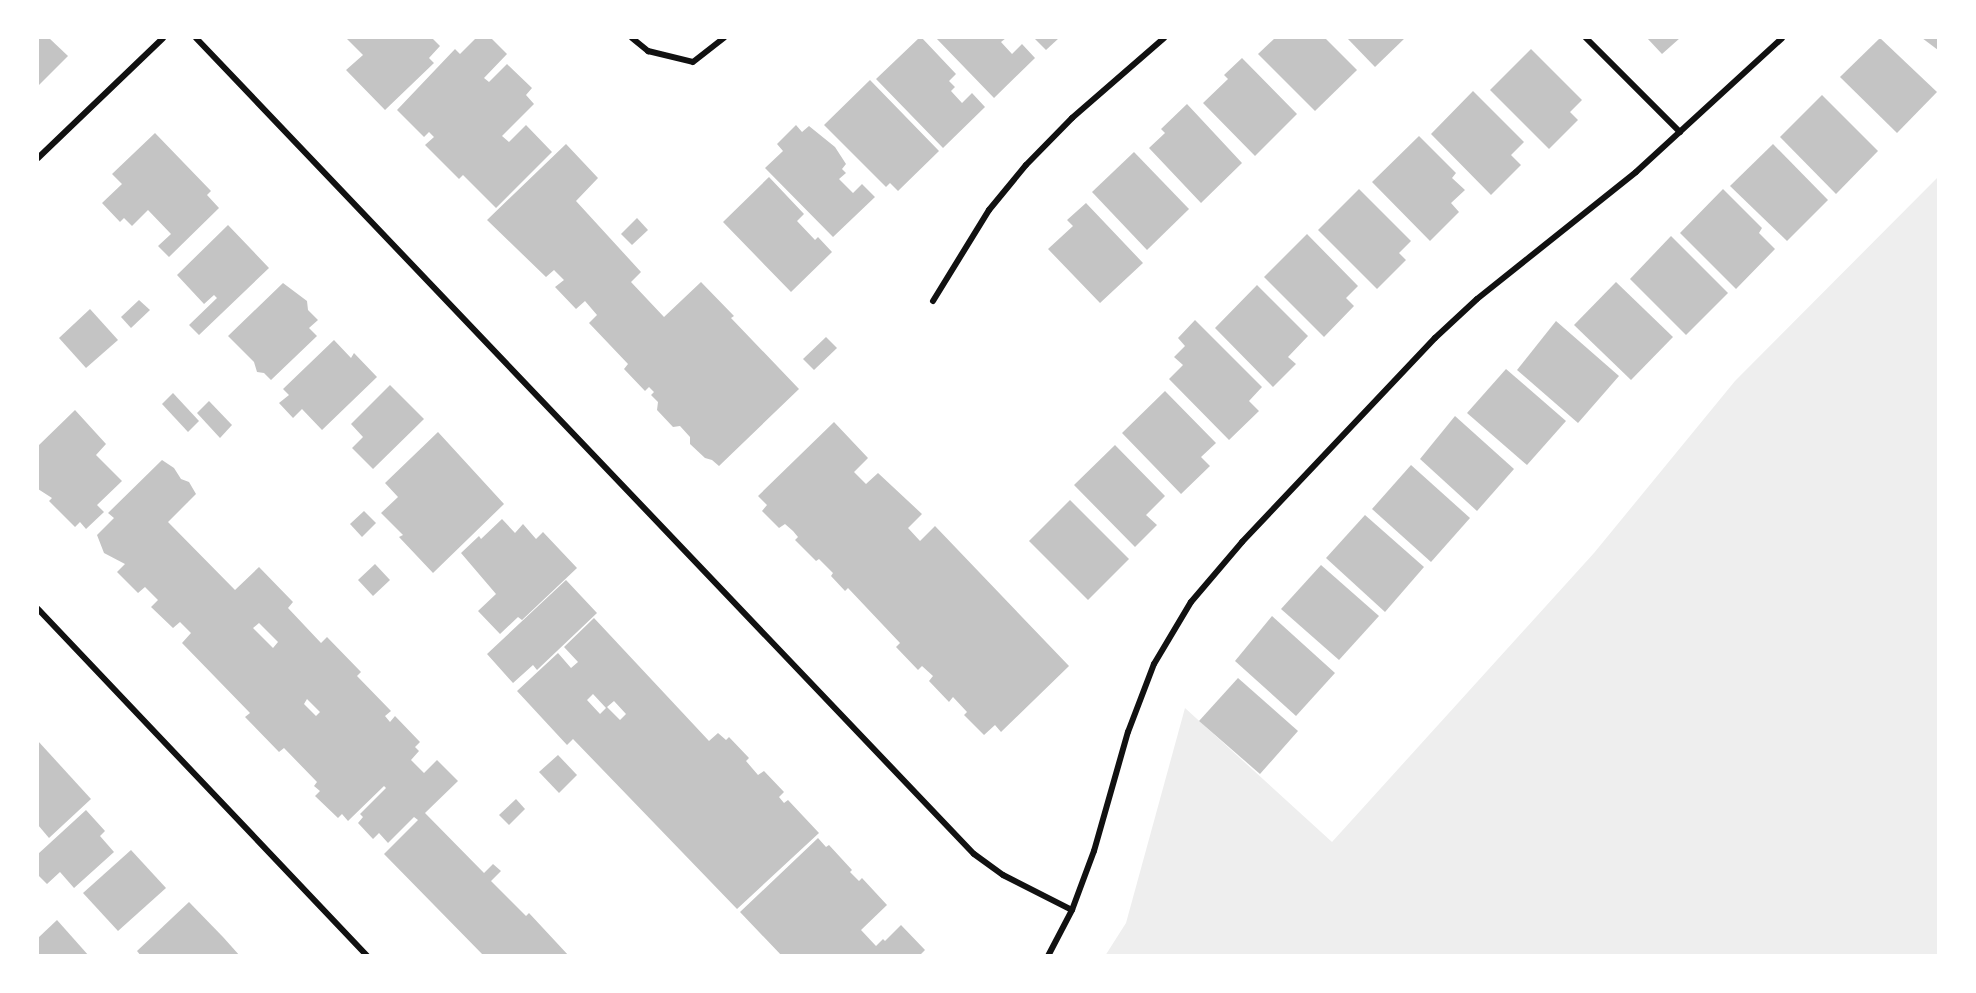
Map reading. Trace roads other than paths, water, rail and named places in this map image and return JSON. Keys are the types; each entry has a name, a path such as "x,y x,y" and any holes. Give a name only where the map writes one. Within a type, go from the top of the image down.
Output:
{"street":[{"path":"38,158 163,38"},
{"path":"196,38 974,854 1003,875 1072,910"},
{"path":"632,38 648,51 693,62 724,38"},
{"path":"933,301 989,210 1026,165 1072,118 1164,38"},
{"path":"1586,38 1680,132"},
{"path":"1048,956 1072,910 1094,851 1131,722 1154,664 1191,602 1242,542 1435,338 1477,299 1636,172 1782,38"},
{"path":"38,609 367,956"}]}
